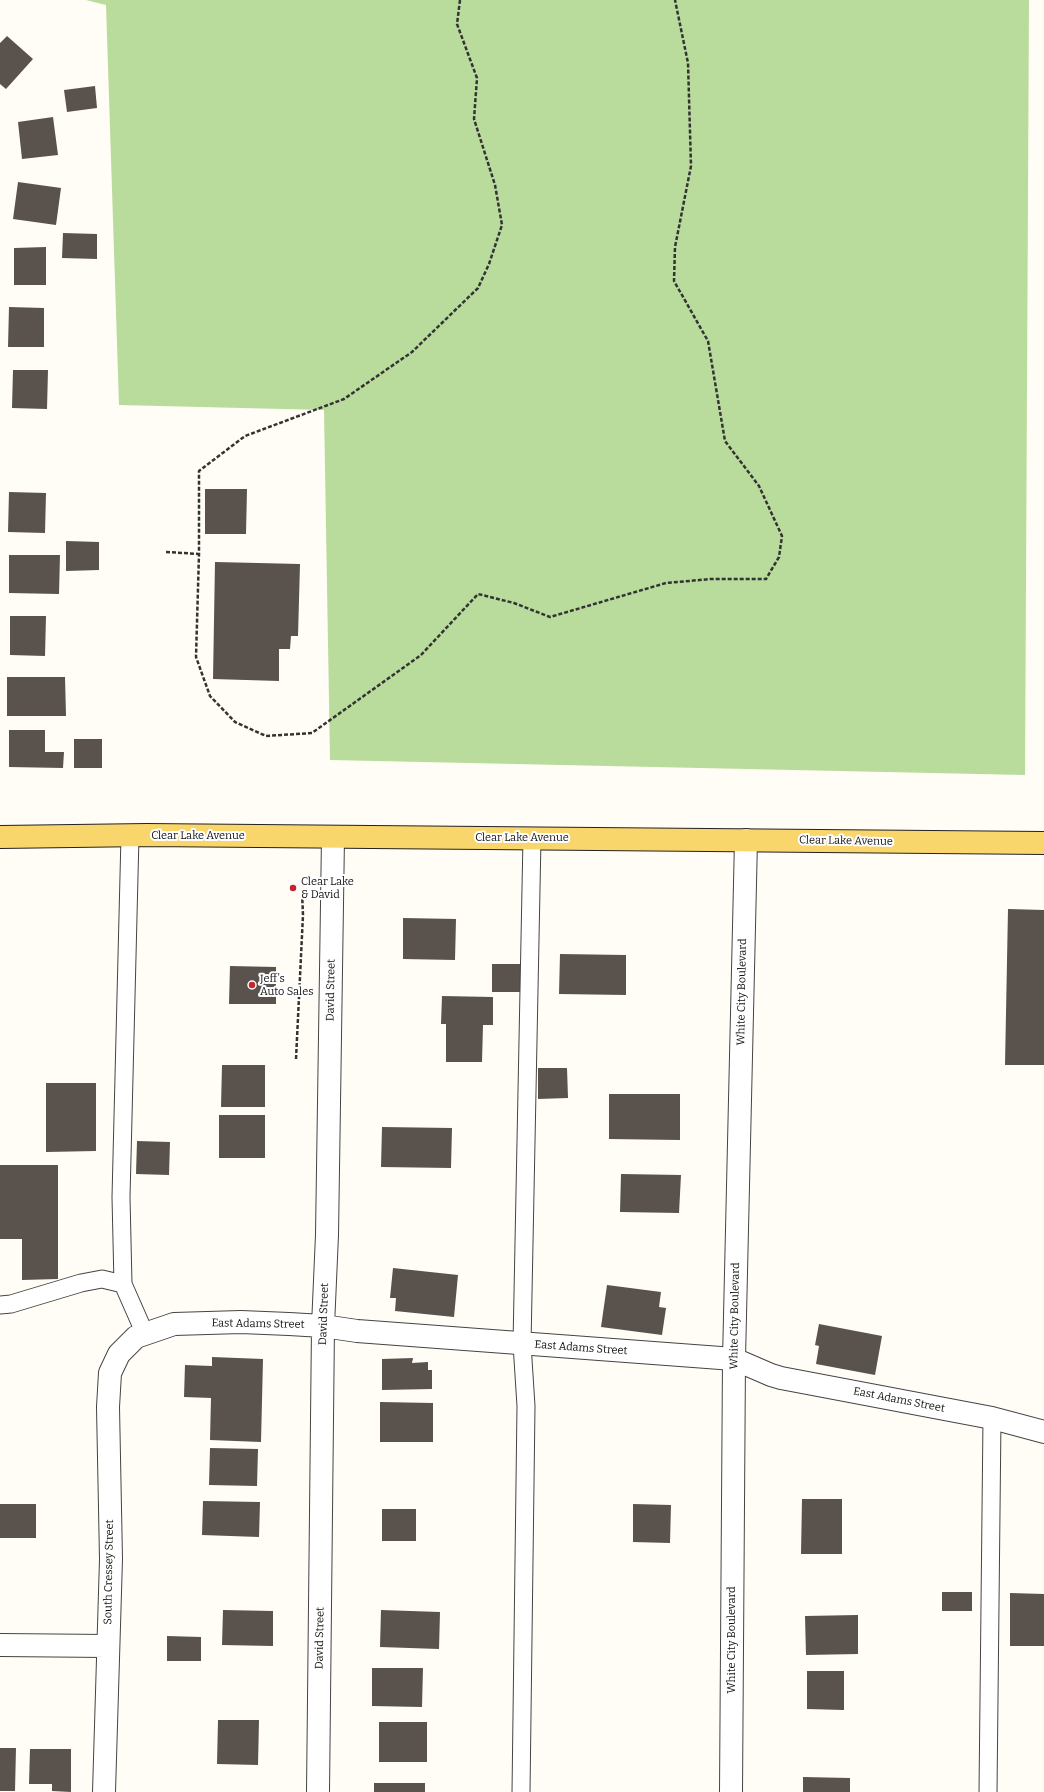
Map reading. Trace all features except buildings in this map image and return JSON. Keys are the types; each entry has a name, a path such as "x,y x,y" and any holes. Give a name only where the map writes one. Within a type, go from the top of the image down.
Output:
{"main road":[{"name":"Clear Lake Avenue","path":"0,837 130,836 1044,842"}],"street":[{"name":"David Street","path":"318,1792 323,1326 327,1235 333,837"},
{"name":"White City Boulevard","path":"731,1792 734,1359 746,840"},
{"name":"East Adams Street","path":"119,1354 136,1337 174,1324 241,1322 323,1326 357,1331 734,1359 772,1376 992,1418 1044,1432"},
{"name":"South Cressey Street","path":"104,1792 107,1646 111,1559 108,1407 110,1373 119,1354"},
{"path":"0,1645 107,1646"}],"lane":[{"path":"130,836 121,1197 123,1284 146,1334"},
{"path":"521,1792 526,1406 522,1344 532,838"},
{"path":"0,1305 12,1304 81,1283 102,1279 123,1284"},
{"path":"988,1792 992,1418"}],"path":[{"path":"460,0 457,24 477,78 474,118 495,185 502,225 489,264 478,288 412,352 344,399 244,436 199,471 200,554 196,657 210,696 235,722 266,736 312,733 421,655 478,594 514,603 550,617 666,583 711,579 766,579 779,557 782,536 759,486 724,441 708,341 674,282 675,247 691,166 688,64 675,0"},
{"path":"166,552 200,554"},
{"path":"296,1059 303,915 302,892"}],"green space":[{"path":"86,0 1029,0 1025,775 330,760 324,410 119,405 106,5"}],"place":[{"name":"Clear Lake & David","path":"293,888"},
{"name":"Jeff's Auto Sales","path":"252,985"}]}
